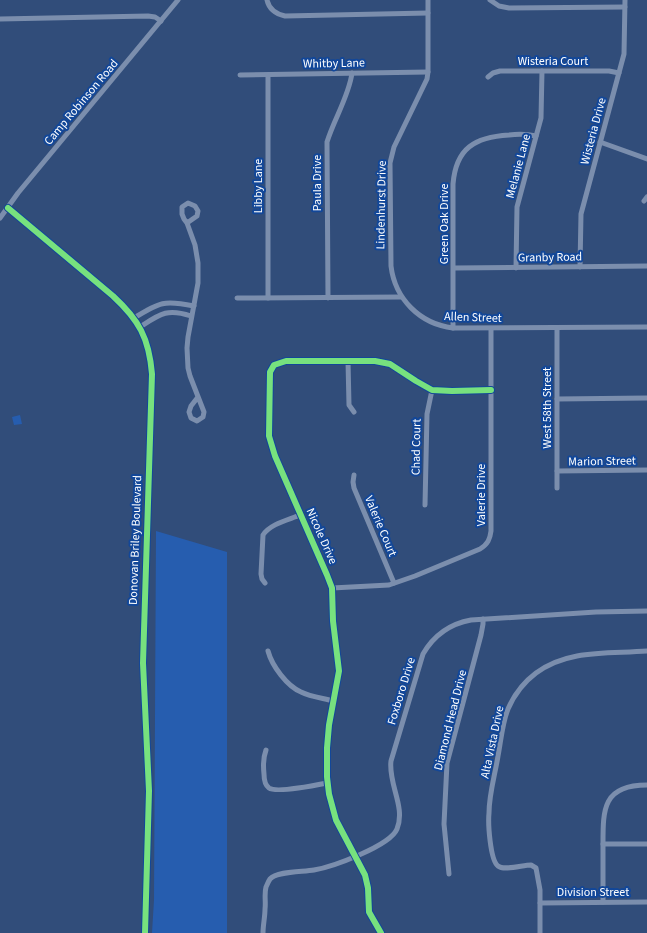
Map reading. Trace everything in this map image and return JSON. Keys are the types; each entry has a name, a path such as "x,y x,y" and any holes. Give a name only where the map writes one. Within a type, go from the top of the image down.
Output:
{"street":[{"name":"Camp Robinson Road","path":"0,218 18,193 178,0"},
{"path":"267,0 271,9 285,16 428,13"},
{"name":"Lindenhurst Drive","path":"402,297 394,282 391,266 390,163 393,150 426,83 428,72 428,0"},
{"path":"490,0 496,5 506,8 625,7"},
{"name":"Wisteria Drive","path":"580,267 581,214 624,54 625,0"},
{"path":"0,19 148,16 155,17 161,21"},
{"name":"Wisteria Court","path":"488,77 493,73 500,71 619,72"},
{"name":"Melanie Lane","path":"516,268 517,207 542,113 542,71"},
{"name":"Whitby Lane","path":"240,75 352,72 428,72"},
{"name":"Paula Drive","path":"328,298 327,142 330,131 350,83 352,72"},
{"name":"Libby Lane","path":"268,75 268,298"},
{"name":"Green Oak Drive","path":"453,328 453,184 455,168 458,161 471,145 488,137 524,134 536,136"},
{"path":"600,142 647,159"},
{"name":"Donovan Briley Boulevard","path":"8,208 113,296 134,318 140,327 150,355 152,374 143,663 149,791 145,933"},
{"path":"187,223 195,245 198,262 198,283 188,337 187,358 190,376 198,397"},
{"name":"Granby Road","path":"454,268 647,266"},
{"path":"237,298 402,297"},
{"name":"Allen Street","path":"402,297 409,306 427,320 440,326 453,328 491,329 647,326"},
{"path":"134,318 163,303 173,302 194,306"},
{"path":"173,302 173,312"},
{"path":"155,306 159,316"},
{"path":"140,327 159,316 173,312 192,316"},
{"name":"West 58th Street","path":"556,328 556,488"},
{"name":"Valerie Drive","path":"332,588 380,586 394,583 415,576 480,549 486,545 491,531 491,329"},
{"name":"Nicole Drive","path":"381,933 369,912 369,891 367,882 356,856 336,820 330,801 327,784 327,748 339,665 333,621 332,588 270,441 268,424 270,372 274,366 286,361 375,361 390,364 416,382 432,390 491,390"},
{"path":"348,361 349,405 354,412"},
{"name":"Chad Court","path":"425,505 427,414 432,390"},
{"path":"557,399 647,398"},
{"name":"Marion Street","path":"557,471 647,470"},
{"name":"Valerie Court","path":"354,475 354,488 394,583"},
{"path":"265,583 260,574 263,535 273,526 300,515"},
{"name":"Foxboro Drive","path":"263,933 266,890 270,879 279,874 336,865 389,839 397,830 400,815 391,777 391,760 423,654 432,640 445,629 461,622 482,619 596,612 647,611"},
{"name":"Diamond Head Drive","path":"449,874 444,824 447,763 479,642 483,624 482,619"},
{"path":"268,651 277,670 295,688 304,693 334,701"},
{"name":"Alta Vista Drive","path":"540,903 537,870 533,865 504,868 498,866 494,861 489,824 489,806 506,715 515,696 535,674 546,666 562,659 596,653 647,651"},
{"path":"266,750 263,760 264,777 269,788 279,790 327,784"},
{"path":"603,902 604,812 610,799 617,792 628,786 647,785"},
{"path":"603,844 647,844"},
{"name":"Division Street","path":"540,903 647,902"},
{"path":"540,903 540,933"}],"shaded area":[{"path":"20,415 22,424 14,425 12,417"},
{"path":"156,531 227,552 227,933 152,933 154,900"}],"cycle path":[{"path":"8,208 113,296 130,313 141,330 151,361 152,374 143,663 149,791 145,933"},
{"path":"381,933 369,912 368,888 365,875 336,820 329,794 327,777 327,748 329,725 339,671 333,621 332,588 275,456 269,436 270,372 274,365 286,361 375,361 390,364 432,390 491,390"}]}
